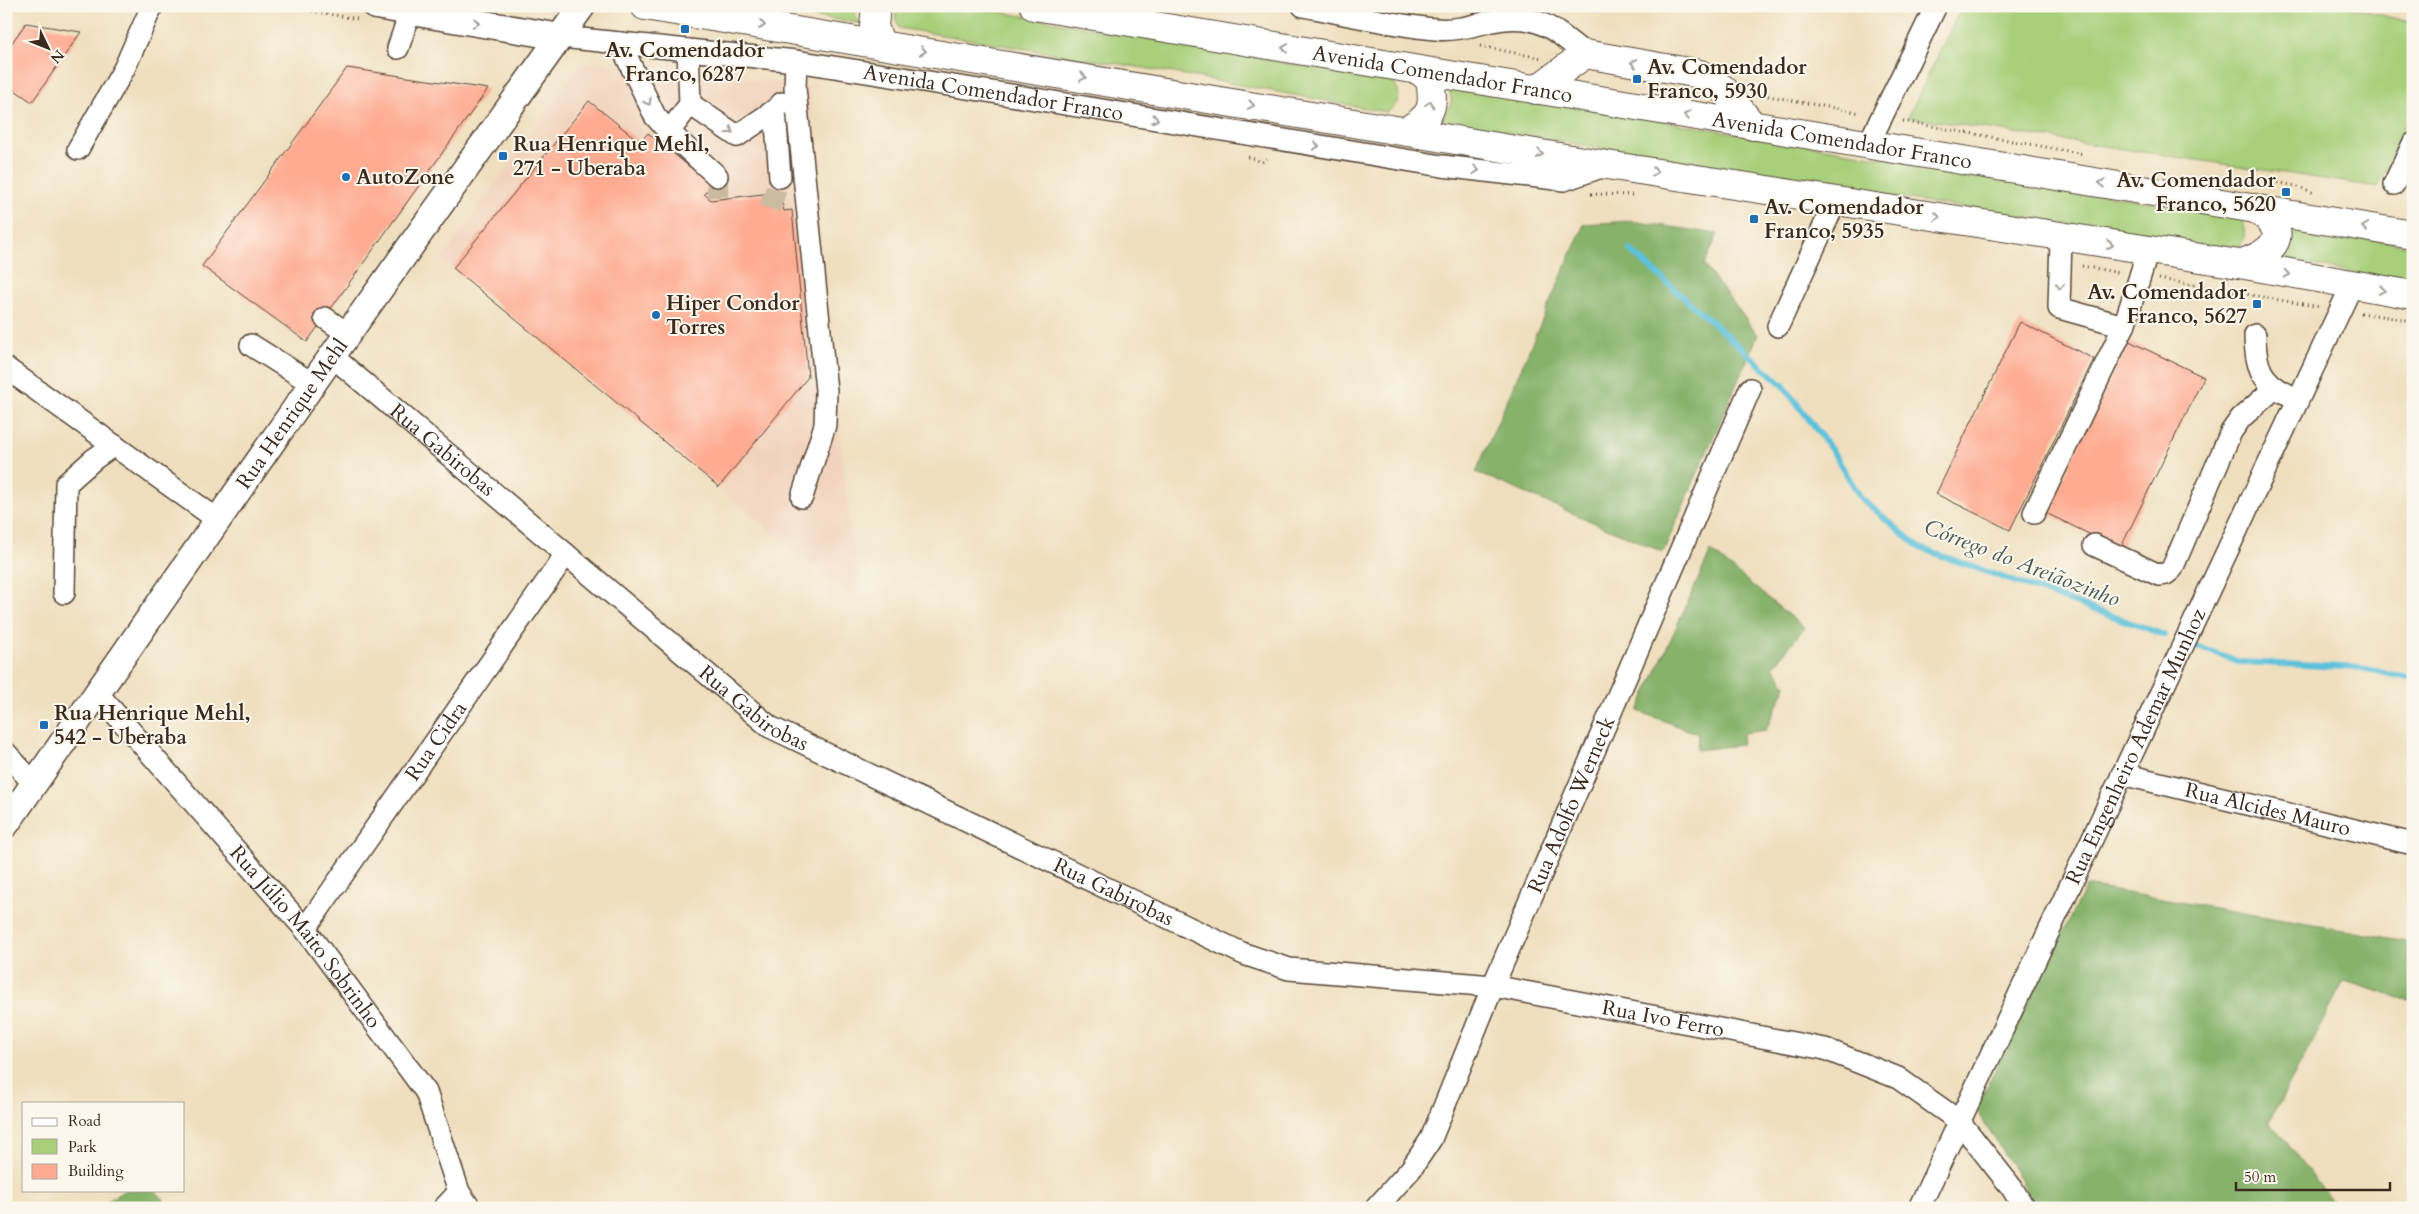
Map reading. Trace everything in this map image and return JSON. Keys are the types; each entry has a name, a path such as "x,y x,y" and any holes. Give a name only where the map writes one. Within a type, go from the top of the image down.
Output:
{"highway":[{"name":"Avenida Comendador Franco","path":"645,6 1607,165 1836,200 2061,238 2239,264 2413,295"},
{"path":"876,6 874,26 881,45"},
{"name":"Avenida Comendador Franco","path":"1034,6 2413,235"},
{"path":"1536,90 1585,54 1700,74 1723,89 1753,126"},
{"path":"1406,131 1425,119 1434,100 1430,80 1419,70"},
{"path":"2239,264 2260,257 2269,251 2275,241 2275,228 2269,218 2254,208"}],"main road":[{"name":"Avenida Comendador Franco","path":"376,6 560,37"},
{"name":"Rua Henrique Mehl","path":"6,824 332,356 582,6"}],"street":[{"path":"78,149 124,69 152,6"},
{"name":"Avenida Comendador Franco","path":"1303,6 1436,30 1461,29 1514,17 1534,20 1559,34 1585,54"},
{"path":"1868,145 1936,6"},
{"path":"398,48 410,12"},
{"name":"Avenida Comendador Franco","path":"560,37 796,61 1442,166 1564,180 1607,165"},
{"path":"620,43 655,116 669,132 717,176"},
{"path":"669,132 690,104 688,50"},
{"path":"796,61 795,88 826,390 825,425 802,497"},
{"path":"690,104 737,136 775,110 795,88"},
{"path":"775,110 780,177"},
{"path":"2394,184 2413,144"},
{"path":"1778,326 1836,200"},
{"path":"2061,238 2059,308 2124,326"},
{"path":"2034,512 2124,326 2148,251"},
{"name":"Rua Engenheiro Ademar Munhoz","path":"1918,1208 2352,285"},
{"path":"325,318 348,334"},
{"path":"2254,335 2254,358 2258,367 2275,388 2299,399"},
{"path":"252,344 313,384"},
{"name":"Rua Gabirobas","path":"332,356 770,727 1244,954"},
{"path":"6,368 218,520"},
{"path":"2094,545 2159,575 2166,574 2172,569 2231,432 2241,418 2275,388"},
{"name":"Rua Adolfo Werneck","path":"1376,1208 1411,1169 1431,1138 1493,986 1750,390"},
{"path":"64,593 66,484 94,459 114,445"},
{"name":"Rua Cidra","path":"305,929 566,554"},
{"name":"Rua Júlio Maito Sobrinho","path":"98,693 305,929 426,1092 464,1200"},
{"path":"6,753 34,784"},
{"name":"Rua Alcides Mauro","path":"2122,774 2413,844"},
{"name":"Rua Ivo Ferro","path":"1244,954 1289,969 1493,986 1825,1049 1898,1078 1959,1121 2012,1188 2024,1208"},
{"path":"444,1208 464,1200"}],"path":[{"path":"1474,45 1546,59"},
{"path":"1755,94 1866,114"},
{"path":"1904,121 2086,154"},
{"path":"2239,180 2249,182 2265,180 2296,185 2323,194"},
{"path":"1587,194 1642,196"},
{"path":"2359,313 2413,322"}],"shaded area":[{"name":"Hiper Condor Torres","path":"582,62 815,86 811,91 819,252 852,543 866,610 442,259"}],"green space":[{"path":"746,6 856,6 855,14 859,23"},
{"path":"898,6 966,6 1393,82 1399,95 1397,102 1387,112 1174,73 899,28 895,19"},
{"path":"1962,6 2346,6 2413,23 2413,106 2378,187 1908,117"},
{"path":"1445,85 2240,217 2245,227 2245,236 2241,244 2233,251 1728,170 1437,120 1446,112 1451,104 1450,95"},
{"path":"1631,221 1718,234 1704,265 1758,335 1663,552 1476,472 1584,224"},
{"path":"2289,225 2413,246 2413,284 2281,259 2288,252 2292,244"},
{"path":"1711,551 1804,628 1773,667 1786,685 1766,730 1743,733 1741,745 1697,750 1698,734 1638,711"},
{"path":"2086,886 2413,942 2413,1002 2344,981 2270,1121 2333,1203 2331,1208 2264,1208 2253,1204 2252,1208 2035,1208 2020,1179 1976,1109"},
{"path":"122,1192 157,1192 170,1208 97,1208"}],"building":[{"path":"26,23 81,32 32,102 6,84 6,51"},
{"name":"AutoZone","path":"347,68 488,89 307,342 202,266"},
{"name":"Hiper Condor Torres","path":"589,101 640,142 648,133 712,185 704,194 711,200 780,192 784,211 792,210 808,377 719,487 453,268"},
{"path":"2020,322 2094,359 2010,530 1936,494"},
{"path":"2129,341 2204,377 2120,549 2046,513"}],"waterway":[{"name":"Córrego do Areiãozinho","path":"1630,250 1784,386 1833,452 1861,498 1920,548 2165,635"},
{"name":"Córrego do Areiãozinho","path":"2196,646 2241,662 2361,668 2413,679"}],"tunnel":[{"path":"717,176 718,201"},
{"path":"770,209 780,177"}],"place":[{"name":"Av. Comendador Franco, 6287","path":"685,29"},
{"name":"Av. Comendador Franco, 5930","path":"1637,79"},
{"name":"Rua Henrique Mehl, 271 - Uberaba","path":"503,156"},
{"name":"AutoZone","path":"346,177"},
{"name":"Av. Comendador Franco, 5620","path":"2286,192"},
{"name":"Av. Comendador Franco, 5935","path":"1754,219"},
{"name":"Av. Comendador Franco, 5627","path":"2257,304"},
{"name":"Hiper Condor Torres","path":"656,315"},
{"name":"Rua Henrique Mehl, 542 - Uberaba","path":"44,725"}]}
